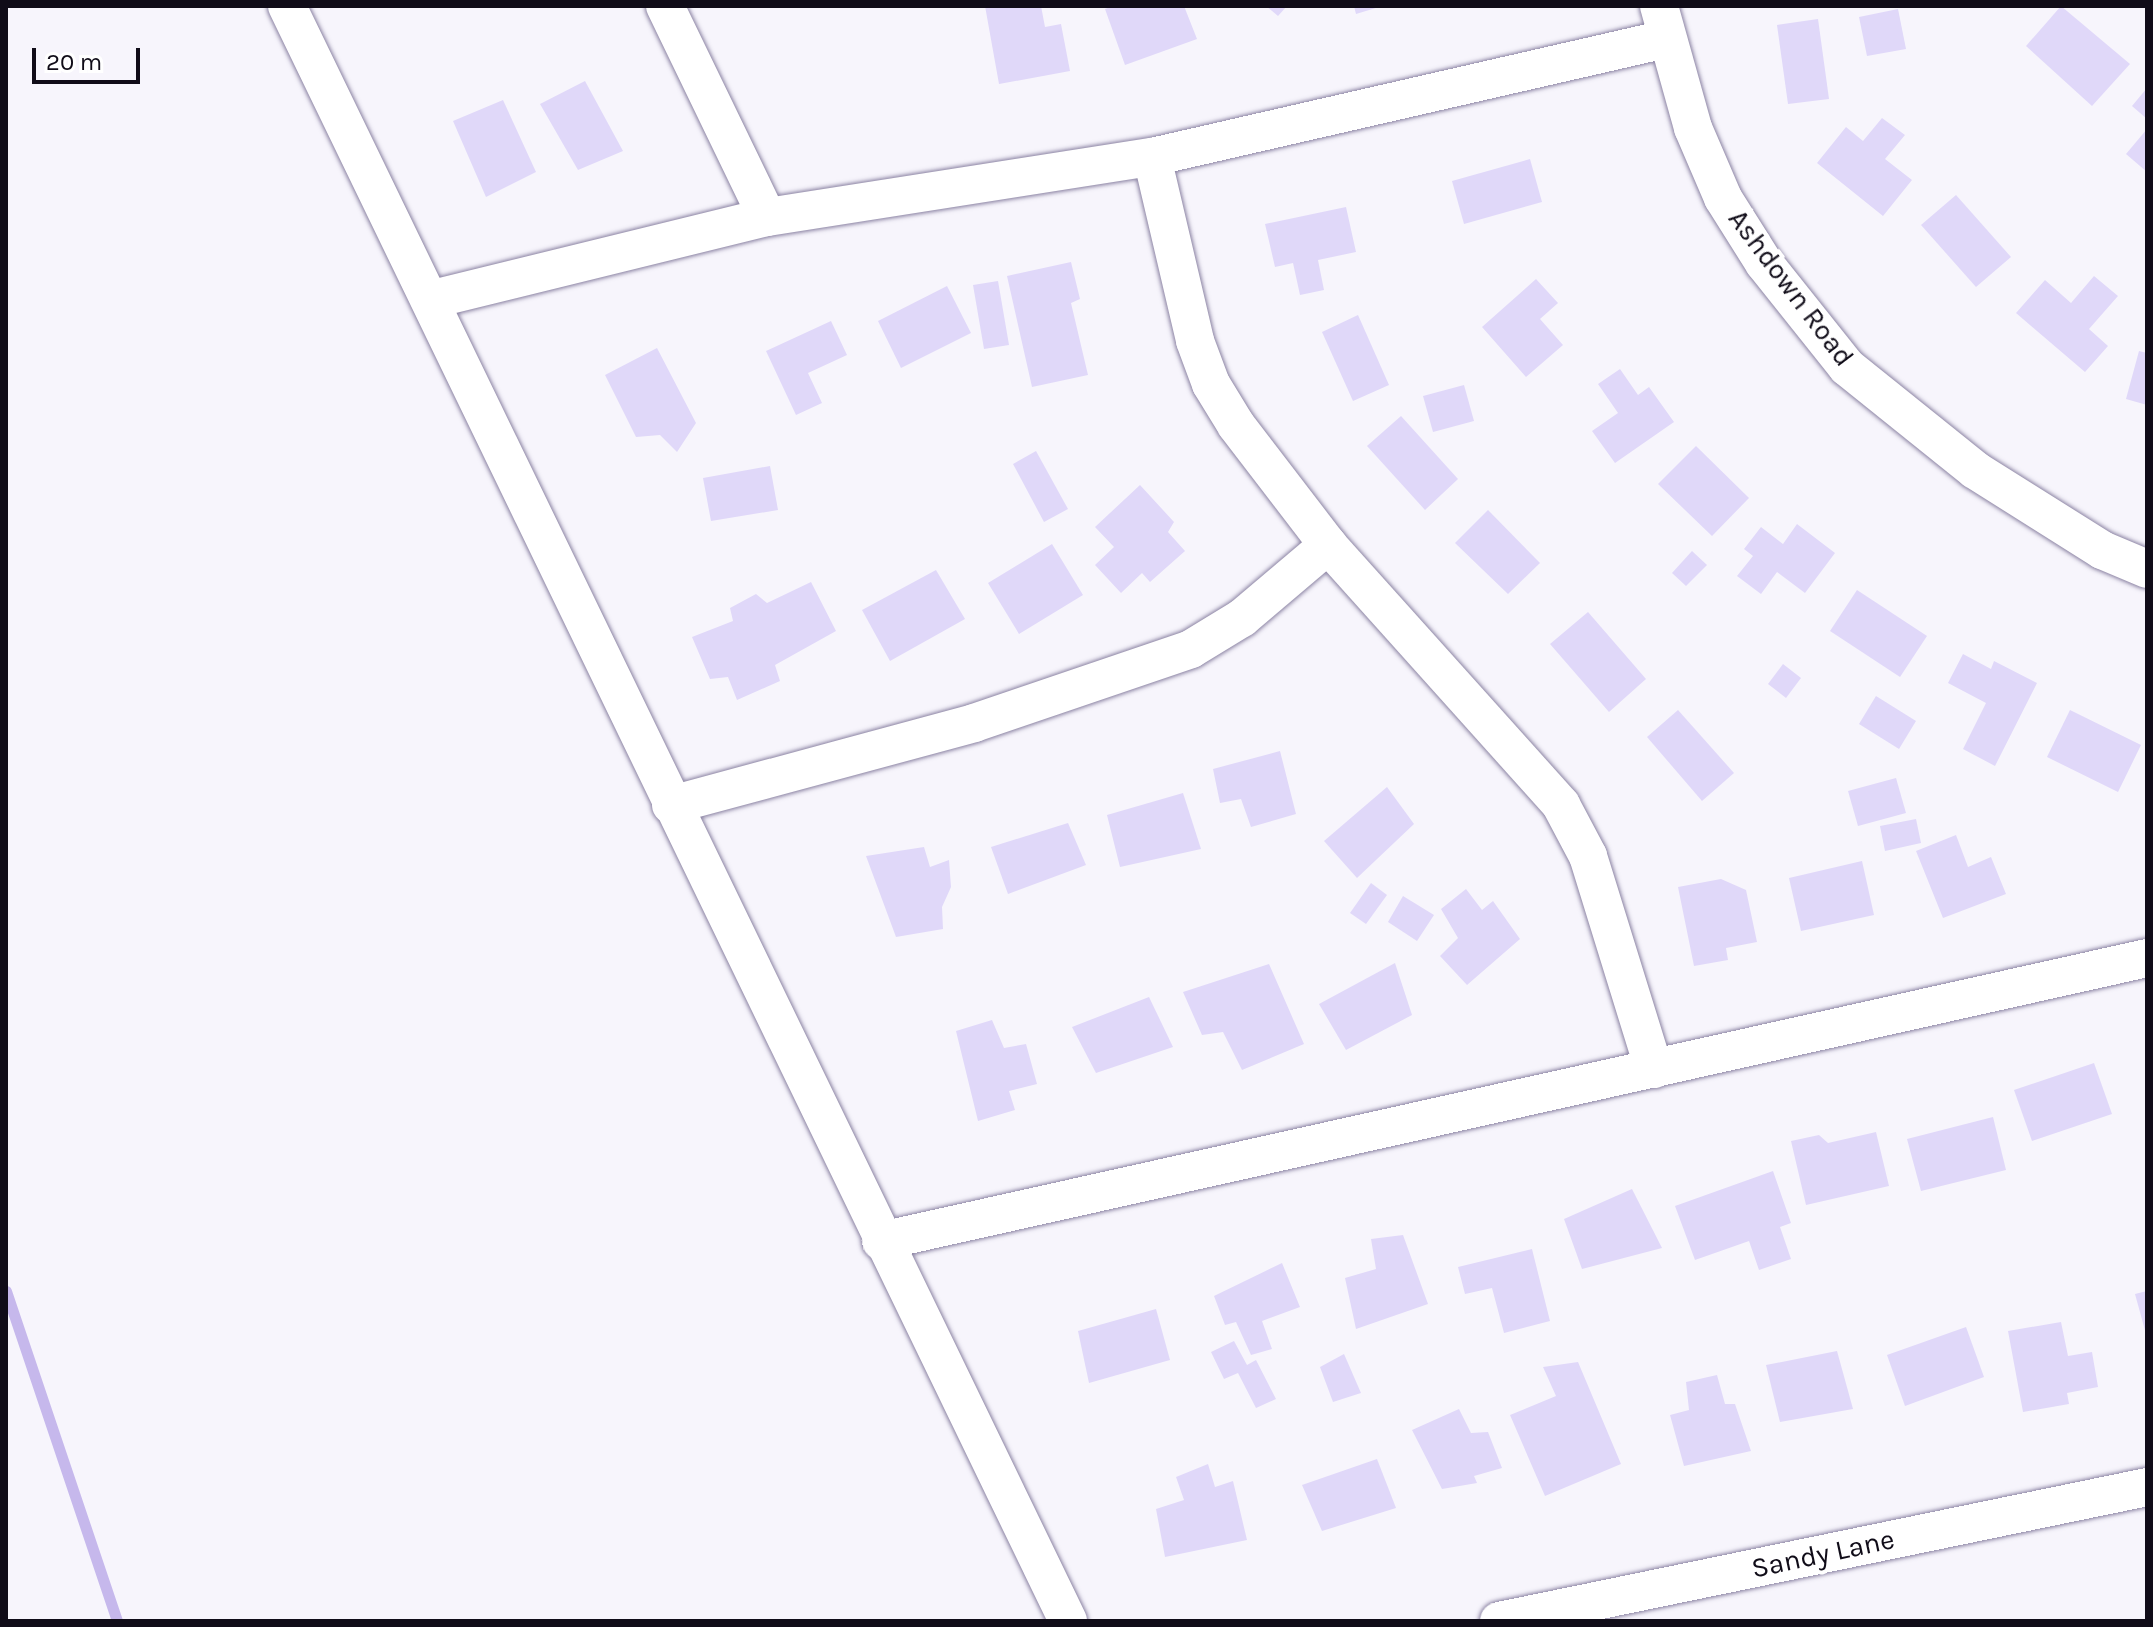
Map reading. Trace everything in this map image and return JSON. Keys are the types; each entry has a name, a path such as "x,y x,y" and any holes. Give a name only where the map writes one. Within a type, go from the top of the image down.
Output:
{"street":[{"path":"287,6 433,299 671,805 1068,1621"},
{"path":"665,6 767,217"},
{"path":"433,299 767,217 1152,157 1663,22"},
{"name":"Ashdown Road","path":"1663,22 1693,128 1723,198 1764,263 1847,367 1975,470 2102,550 2147,569"},
{"path":"1152,157 1195,341 1211,384 1236,425 1328,545 1561,805 1588,856 1654,1069"},
{"path":"671,805 974,723 1191,649 1242,618 1328,545"},
{"path":"881,1241 2147,958"},
{"name":"Sandy Lane","path":"1499,1621 2147,1487"}],"building":[{"path":"985,6 1041,6 1045,27 1061,24 1070,71 999,84"},
{"path":"1113,6 1184,6 1197,39 1125,65 1105,9"},
{"path":"1266,6 1287,6 1278,16"},
{"path":"1354,6 1379,6 1379,7 1356,14"},
{"path":"2061,6 2130,64 2092,106 2026,46"},
{"path":"1898,9 1906,49 1867,56 1859,17"},
{"path":"1818,19 1829,99 1788,104 1777,25"},
{"path":"585,81 623,151 578,170 540,104"},
{"path":"2147,88 2147,119 2132,106"},
{"path":"503,100 536,172 486,197 453,121"},
{"path":"1882,118 1905,135 1885,159 1912,180 1883,216 1817,163 1846,127 1863,141"},
{"path":"2147,129 2147,172 2126,154"},
{"path":"1530,159 1542,202 1464,224 1452,181"},
{"path":"1956,195 2011,257 1976,287 1921,225"},
{"path":"1346,207 1356,252 1318,260 1324,290 1300,295 1293,263 1275,267 1265,224"},
{"path":"1071,262 1080,299 1071,303 1088,375 1032,387 1007,276"},
{"path":"2094,276 2118,296 2089,329 2108,346 2085,372 2016,313 2045,280 2071,303"},
{"path":"1536,279 1558,303 1540,319 1563,345 1526,377 1482,327"},
{"path":"998,281 1009,345 984,349 973,285"},
{"path":"947,286 971,333 901,368 878,321"},
{"path":"1358,315 1389,385 1353,401 1322,332"},
{"path":"831,321 847,355 808,373 822,403 796,415 766,351"},
{"path":"657,348 696,423 677,452 660,435 636,437 605,375"},
{"path":"2139,351 2147,353 2147,405 2126,399"},
{"path":"1620,369 1638,395 1649,387 1674,422 1615,463 1592,431 1618,413 1598,384"},
{"path":"1464,385 1474,421 1433,432 1423,396"},
{"path":"1401,416 1458,479 1425,510 1367,446"},
{"path":"1696,446 1749,498 1712,536 1658,484"},
{"path":"1036,451 1068,509 1044,522 1013,464"},
{"path":"770,466 778,510 711,521 703,478"},
{"path":"1140,485 1174,522 1168,532 1185,551 1150,582 1142,573 1121,593 1095,565 1114,547 1095,527"},
{"path":"1488,510 1540,563 1508,594 1455,543"},
{"path":"1797,524 1835,553 1805,593 1777,572 1761,594 1737,576 1753,556 1744,549 1761,527 1783,544"},
{"path":"1052,544 1083,595 1019,634 988,583"},
{"path":"1692,551 1707,565 1686,586 1672,573"},
{"path":"936,570 965,619 890,661 862,610"},
{"path":"811,582 836,631 775,665 780,681 737,700 728,677 710,679 692,637 733,621 730,608 756,594 767,603"},
{"path":"1857,590 1927,636 1900,677 1830,631"},
{"path":"1588,612 1646,679 1609,712 1550,644"},
{"path":"1963,654 1991,669 1994,661 2037,683 1995,766 1963,749 1986,703 1948,683"},
{"path":"1783,664 1801,678 1786,698 1768,684"},
{"path":"1876,696 1916,721 1899,749 1859,724"},
{"path":"1678,710 1734,773 1702,801 1647,737"},
{"path":"2070,710 2141,745 2118,792 2047,757"},
{"path":"1280,751 1296,814 1251,827 1241,799 1220,803 1213,769"},
{"path":"1896,778 1906,813 1858,826 1848,791"},
{"path":"1387,787 1414,824 1357,878 1324,841"},
{"path":"1183,793 1201,849 1120,867 1107,815"},
{"path":"1916,819 1921,843 1885,851 1880,826"},
{"path":"1068,823 1086,865 1008,894 991,847"},
{"path":"1956,835 1968,867 1991,857 2006,894 1943,918 1916,851"},
{"path":"924,847 930,867 949,860 951,887 942,907 943,929 896,937 866,856"},
{"path":"1862,861 1874,915 1801,931 1789,878"},
{"path":"1721,879 1746,890 1757,942 1726,948 1728,960 1694,966 1678,887"},
{"path":"1371,883 1387,895 1366,924 1350,913"},
{"path":"1466,889 1482,910 1493,901 1520,939 1467,985 1440,956 1458,938 1441,909"},
{"path":"1403,896 1434,915 1417,941 1388,922"},
{"path":"1395,963 1412,1015 1346,1050 1319,1004"},
{"path":"1269,964 1304,1044 1242,1070 1223,1032 1202,1035 1183,992"},
{"path":"1149,997 1173,1047 1096,1073 1072,1027"},
{"path":"992,1020 1004,1048 1026,1044 1037,1084 1009,1091 1015,1110 978,1121 956,1031"},
{"path":"2094,1063 2112,1114 2032,1141 2014,1090"},
{"path":"1993,1117 2006,1170 1921,1191 1907,1139"},
{"path":"1876,1132 1889,1186 1806,1205 1791,1141 1819,1135 1828,1143"},
{"path":"1773,1171 1791,1223 1780,1227 1791,1259 1759,1270 1749,1241 1695,1260 1675,1206"},
{"path":"1632,1189 1662,1248 1582,1269 1564,1219"},
{"path":"1403,1235 1428,1304 1356,1329 1345,1278 1376,1269 1371,1239"},
{"path":"1532,1249 1550,1321 1504,1333 1492,1288 1465,1294 1458,1267"},
{"path":"1282,1263 1300,1307 1262,1321 1272,1349 1251,1355 1236,1322 1225,1325 1214,1296"},
{"path":"2147,1291 2147,1333 2146,1334 2135,1294"},
{"path":"1156,1309 1170,1360 1089,1383 1078,1331"},
{"path":"2061,1322 2068,1356 2092,1352 2098,1387 2067,1393 2069,1404 2023,1412 2008,1331"},
{"path":"1966,1327 1984,1377 1905,1406 1887,1355"},
{"path":"1234,1341 1247,1365 1256,1360 1276,1399 1256,1408 1238,1373 1224,1379 1211,1352"},
{"path":"1837,1351 1853,1409 1780,1422 1766,1365"},
{"path":"1344,1354 1361,1393 1333,1402 1320,1367"},
{"path":"1578,1362 1621,1464 1545,1496 1510,1415 1556,1396 1543,1367"},
{"path":"1717,1375 1725,1404 1735,1404 1751,1451 1684,1466 1670,1415 1689,1410 1686,1382"},
{"path":"1459,1409 1471,1433 1488,1432 1502,1468 1474,1476 1477,1483 1442,1489 1412,1430"},
{"path":"1377,1459 1396,1508 1322,1531 1302,1485"},
{"path":"1208,1464 1215,1487 1233,1481 1247,1540 1165,1557 1156,1509 1184,1500 1176,1477"}],"waterway":[{"path":"6,1291 117,1621"}]}
